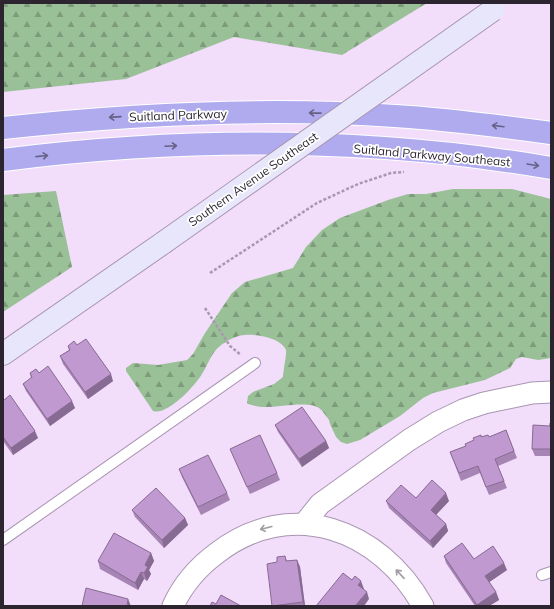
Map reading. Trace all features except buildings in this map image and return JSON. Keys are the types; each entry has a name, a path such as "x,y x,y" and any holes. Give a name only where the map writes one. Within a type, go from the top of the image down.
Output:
{"highway":[{"name":"Suitland Parkway","path":"3,128 155,114 253,112 354,114 424,118 551,132"},
{"name":"Suitland Parkway Southeast","path":"3,160 170,146 252,144 361,147 443,154 551,168"}],"main road":[{"name":"Southern Avenue Southeast","path":"3,354 498,6"}],"street":[{"path":"304,524 320,504 409,440 438,422 463,410 484,403 526,394 551,392"},
{"path":"173,606 184,585 193,575 208,560 231,542 248,533 266,528 304,524 338,531 365,544 384,558 402,576 422,606"}],"lane":[{"path":"3,540 255,364"}],"path":[{"path":"210,273 317,203 358,184 391,173 406,171"},
{"path":"205,308 230,346 255,364"}],"green space":[{"path":"3,3 427,3 342,55 234,37 126,79 3,92"},
{"path":"453,189 512,189 551,199 551,358 538,360 522,357 516,359 510,368 485,380 433,393 423,398 400,416 360,440 347,444 341,442 336,437 329,420 319,408 300,404 262,407 247,403 248,396 253,392 274,384 283,377 286,350 279,342 268,338 255,335 242,335 222,344 214,352 202,374 193,386 173,405 159,411 153,411 126,371 126,368 133,363 158,365 187,360 193,354 205,333 232,293 245,282 293,268 306,247 322,230 340,218 408,194 426,194"},
{"path":"56,191 72,267 3,312 3,195"}]}
